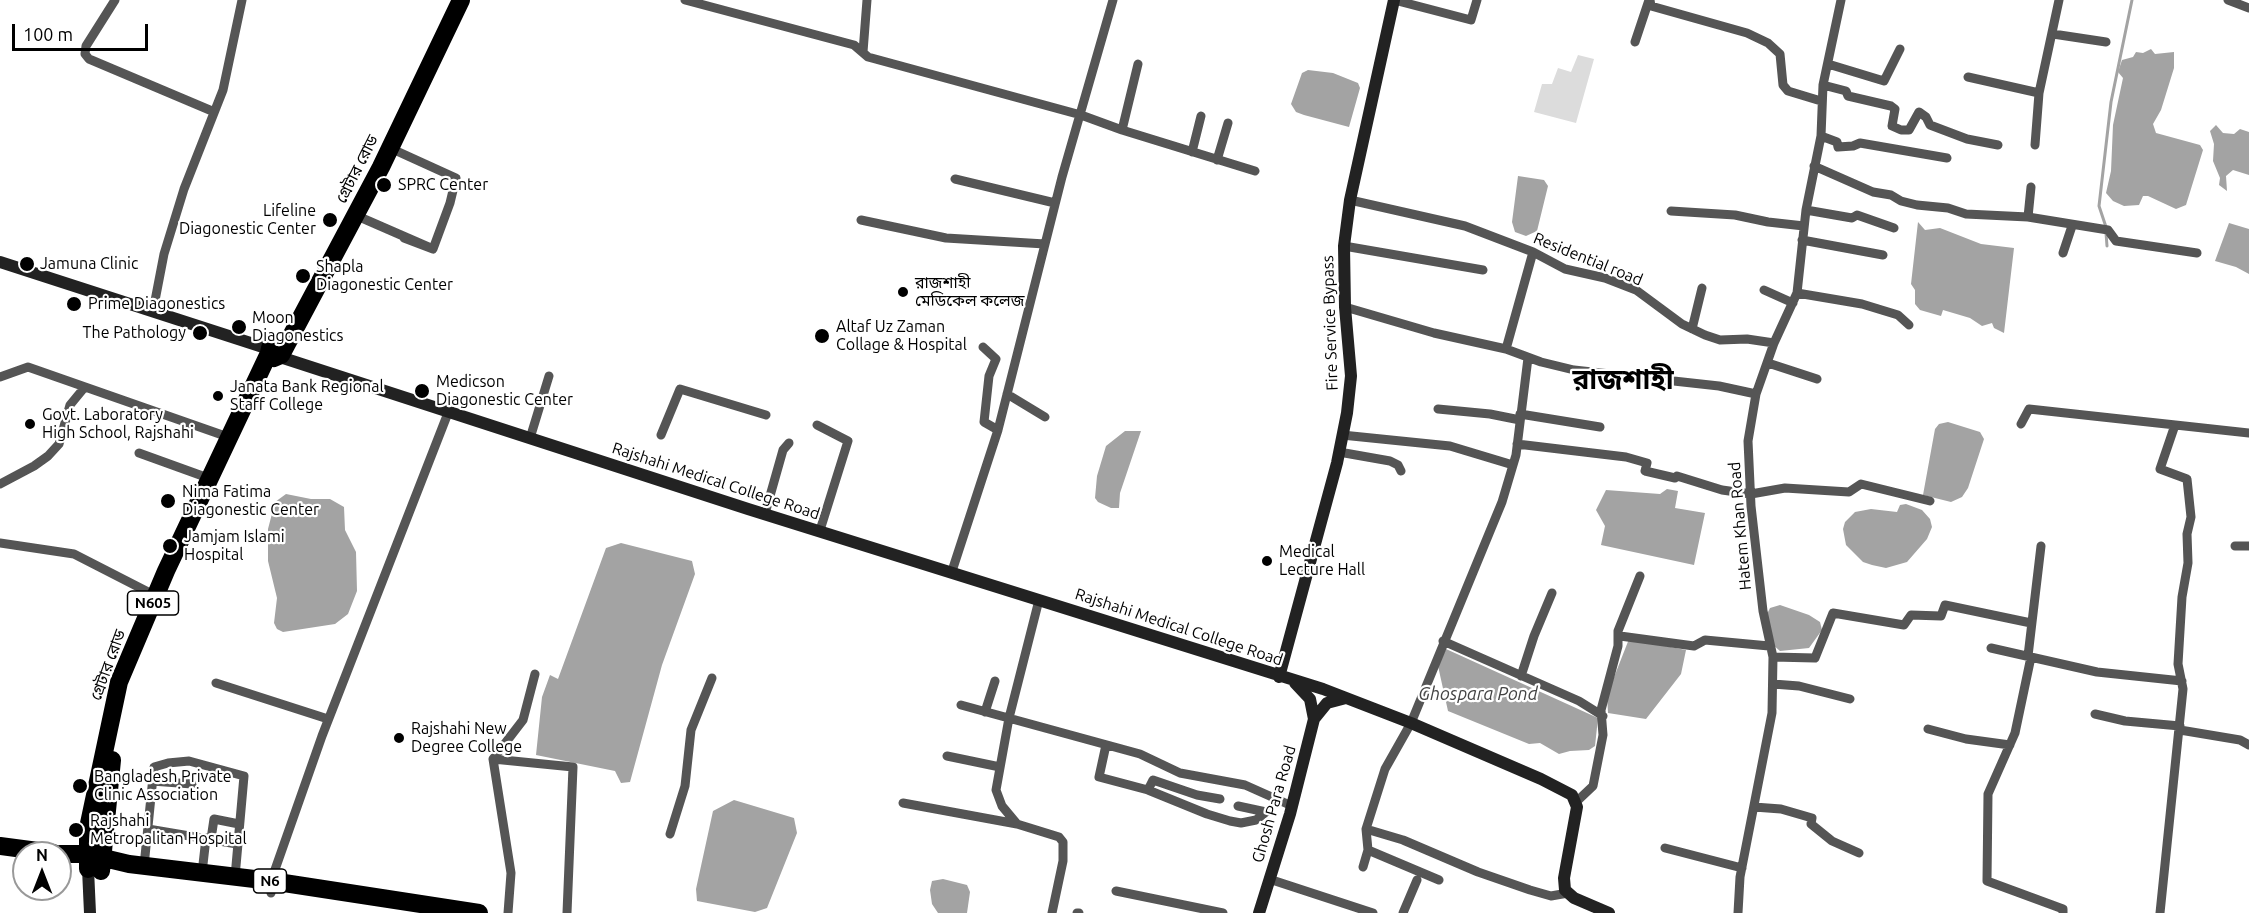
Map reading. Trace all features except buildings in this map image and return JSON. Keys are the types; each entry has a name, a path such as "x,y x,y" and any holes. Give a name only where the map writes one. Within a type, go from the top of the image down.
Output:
{"highway":[{"name":"গ্রেটার রোড","path":"95,863 96,830 119,682 156,596 231,438 390,148 454,0"},
{"name":"গ্রেটার রোড","path":"358,204 434,49 461,0"},
{"name":"গ্রেটার রোড","path":"96,830 129,684 172,574 276,353"},
{"path":"72,848 96,830 117,854 137,865"},
{"name":"N6","path":"72,857 95,863 479,913"},
{"name":"N6","path":"72,864 137,865 235,877 271,887 406,913"}],"main road":[{"name":"Fire Service Bypass","path":"1286,677 1339,452 1352,376 1345,307 1344,246 1350,200 1394,0"},
{"path":"0,262 276,353"},
{"name":"Rajshahi Medical College Road","path":"276,353 448,413 1286,677"},
{"name":"Rajshahi Medical College Road","path":"276,353 953,568 1286,677"},
{"path":"1286,677 1411,723 1541,779 1572,795 1575,803 1564,878 1565,890 1596,910 1609,913"},
{"name":"Ghosh Para Road","path":"1259,913 1292,806 1314,719 1312,704 1304,691 1286,677"},
{"path":"1314,719 1327,704 1346,698"},
{"name":"গ্রেটার রোড","path":"91,911 95,863"}],"street":[{"path":"116,0 86,46 85,54 100,64 212,111"},
{"path":"153,311 176,214 212,111 223,90 242,0"},
{"path":"685,0 704,2 854,45 868,57 1081,115 1256,171"},
{"path":"863,52 867,0"},
{"path":"953,568 998,430 1055,203 1113,0"},
{"path":"1394,0 1471,20 1478,0"},
{"path":"1635,42 1649,0"},
{"path":"1649,0 1651,6 1747,33 1768,43 1780,54 1783,85 1788,90 1821,101"},
{"name":"Hatem Khan Road","path":"1738,913 1742,868 1772,713 1773,684 1773,657 1769,646 1751,494 1748,441 1756,394 1774,343 1797,293 1806,210 1821,136 1823,85 1841,0"},
{"path":"2035,144 2039,93 2059,0"},
{"path":"2228,0 2249,8"},
{"path":"2053,34 2106,42"},
{"path":"1828,64 1884,81 1900,49"},
{"path":"1122,130 1138,63"},
{"path":"1968,76 2039,93"},
{"path":"1823,85 1845,90 1848,96 1891,106 1895,109 1892,126 1901,130 1909,130 1919,112 1926,117 1930,125 1967,139 1998,145"},
{"path":"1192,152 1201,116"},
{"path":"1217,160 1228,123"},
{"path":"1821,136 1837,142 1838,147 1853,146 1860,142 1947,158"},
{"path":"358,204 404,238 433,249 450,203 456,178 390,148"},
{"path":"1814,166 1873,192 1891,195 1917,206 1948,208 1966,214 2028,218 2108,230 2116,241 2197,253"},
{"path":"955,179 1055,203"},
{"path":"2028,218 2031,188"},
{"name":"Residential road","path":"1350,200 1413,212 1465,226 1533,252 1565,269 1605,278 1636,290 1692,329 1720,340 1747,339 1774,343"},
{"path":"1806,210 1852,218 1857,215 1894,228"},
{"path":"1671,211 1735,215 1768,222 1804,225"},
{"path":"861,220 946,238 1045,244"},
{"path":"2063,253 2072,225"},
{"path":"1802,240 1883,255"},
{"path":"1344,246 1483,270"},
{"path":"1506,348 1533,252"},
{"path":"1692,329 1702,288"},
{"path":"1764,290 1793,303"},
{"path":"1797,293 1862,304 1898,315 1909,325"},
{"path":"1345,307 1434,333 1506,348 1528,358 1574,370 1719,386 1756,394"},
{"path":"983,347 996,359 988,375 984,422 998,430"},
{"path":"1363,867 1368,850 1366,829 1385,769 1411,723 1443,641 1489,538 1513,465 1528,358"},
{"path":"1768,363 1817,379"},
{"path":"0,377 28,367 231,438"},
{"path":"531,435 549,376"},
{"path":"0,484 34,466 54,450 59,444 70,405 84,388"},
{"path":"661,435 680,389 766,415"},
{"path":"1007,394 1045,417"},
{"path":"1438,409 1600,427"},
{"path":"2020,424 2029,409 2249,433"},
{"path":"271,887 328,719 448,413"},
{"path":"817,425 848,441 820,527"},
{"path":"2160,913 2180,728 2182,681 2179,653 2182,597 2188,563 2187,534 2191,517 2187,478 2160,468 2175,425"},
{"path":"1342,435 1450,446 1513,465"},
{"path":"766,510 783,450 789,443"},
{"path":"1517,444 1626,458 1647,463 1645,471 1675,478 1677,476 1722,490 1751,494 1785,488 1849,492 1861,484 1930,501"},
{"path":"1339,452 1390,461 1398,465 1401,471"},
{"path":"139,453 211,479"},
{"path":"0,543 64,551 156,596"},
{"path":"2041,546 2029,656 2010,745 1988,794 1987,881 2063,909 2063,913"},
{"path":"2235,546 2249,546"},
{"path":"1575,803 1593,786 1603,735 1601,710 1620,636 1618,631 1640,576"},
{"path":"1521,676 1534,636 1552,593"},
{"path":"1017,824 1002,806 996,790 1009,718 1039,600"},
{"path":"1773,657 1815,658 1833,613 1904,625 1911,615 1941,616 1945,605 2031,623"},
{"path":"1620,636 1695,646 1706,640 1769,646"},
{"path":"1443,641 1579,701 1603,716"},
{"path":"1991,648 2097,672 2182,681"},
{"path":"508,913 512,873 493,759 523,720 535,674"},
{"path":"670,834 685,786 692,730 712,678"},
{"path":"985,712 995,681"},
{"path":"216,683 328,719"},
{"path":"1773,684 1799,686 1850,699"},
{"path":"961,705 1140,754 1180,773 1245,785 1292,806"},
{"path":"2095,714 2240,740 2249,745"},
{"path":"1928,729 1966,739 2010,745"},
{"path":"1106,745 1099,777 1148,790 1207,814 1230,820 1256,820 1266,812 1239,806"},
{"path":"947,756 1000,767"},
{"path":"493,759 573,767 567,913"},
{"path":"137,865 148,829 152,781 156,766 181,761 244,776 235,877"},
{"path":"1148,790 1153,780 1197,795 1220,799"},
{"path":"152,781 192,784"},
{"path":"903,803 1017,824 1059,837 1063,842 1063,861 1053,913"},
{"path":"1754,807 1781,809 1812,818 1811,824 1832,841 1859,853"},
{"path":"202,873 214,819 239,824"},
{"path":"148,829 237,844"},
{"path":"1366,829 1403,840 1530,891 1551,896 1568,893"},
{"path":"1665,848 1742,868"},
{"path":"1368,850 1439,880"},
{"path":"1269,879 1373,913"},
{"path":"1403,913 1417,880"},
{"path":"1116,891 1223,913"}],"shaded area":[{"path":"1578,55 1594,59 1576,123 1534,112 1542,84 1552,84 1558,68 1571,72"}],"water":[{"path":"2151,49 2155,54 2174,52 2174,68 2161,110 2153,124 2156,133 2200,145 2203,150 2186,205 2176,209 2148,196 2143,196 2139,205 2124,206 2113,201 2106,193 2111,171 2113,125 2123,78 2118,72 2122,60 2133,57 2136,52 2143,53"},
{"path":"1308,70 1333,73 1358,83 1360,88 1349,127 1296,112 1291,104 1302,73"},
{"path":"2216,125 2223,133 2234,134 2240,129 2249,132 2249,175 2233,170 2226,176 2227,191 2219,185 2220,178 2213,161 2214,144 2210,131"},
{"path":"1518,176 1544,180 1548,186 1537,231 1526,236 1515,232 1512,222"},
{"path":"1918,222 1925,230 1940,228 1981,244 2014,248 2004,333 1994,328 1992,323 1982,326 1970,318 1943,310 1941,316 1920,310 1915,304 1915,290 1911,284"},
{"path":"2229,223 2249,229 2249,274 2236,267 2215,261"},
{"path":"1948,422 1980,432 1984,439 1968,488 1962,497 1951,502 1923,495 1935,429 1939,424"},
{"path":"1125,431 1141,431 1120,493 1119,508 1111,508 1098,502 1095,498 1097,476 1106,446"},
{"path":"1667,489 1678,491 1675,508 1705,513 1694,565 1601,545 1605,526 1596,510 1606,490 1660,494"},
{"path":"286,494 311,499 330,499 344,507 345,530 356,552 357,591 348,614 335,624 283,632 277,629 274,623 277,598 268,561 268,529 275,502"},
{"path":"1906,504 1922,510 1930,519 1932,527 1927,539 1907,562 1886,568 1872,565 1863,562 1846,545 1843,529 1845,522 1855,512 1871,509 1897,512 1900,505"},
{"path":"621,543 692,561 695,574 662,665 630,782 621,783 615,771 536,755 542,697 550,675 558,679 606,548"},
{"path":"1780,605 1809,615 1820,622 1822,630 1809,648 1780,651 1772,644 1766,616 1770,608"},
{"path":"1629,639 1686,650 1681,674 1646,719 1608,713 1607,695"},
{"name":"Ghospara Pond","path":"1446,649 1598,718 1595,746 1589,750 1559,754 1540,743 1529,744 1448,711 1438,666"},
{"path":"734,800 794,818 797,833 767,908 755,912 697,901 696,889 713,811"},
{"path":"943,879 967,885 970,892 967,913 938,913 932,904 930,890 932,881"}],"waterway":[{"path":"2106,227 2099,206 2111,102 2132,0"},
{"path":"2106,233 2107,246"}],"place":[{"name":"SPRC Center","path":"384,185"},
{"name":"Lifeline Diagonestic Center","path":"330,220"},
{"name":"Jamuna Clinic","path":"27,264"},
{"name":"Shapla Diagonestic Center","path":"303,276"},
{"name":"রাজশাহী মেডিকেল কলেজ","path":"903,292"},
{"name":"Prime Diagonestics","path":"74,304"},
{"name":"Moon Diagonestics","path":"239,327"},
{"name":"The Pathology","path":"200,333"},
{"name":"Altaf Uz Zaman Collage & Hospital","path":"822,336"},
{"name":"Medicson Diagonestic Center","path":"422,391"},
{"name":"Janata Bank Regional Staff College","path":"218,396"},
{"name":"Govt. Laboratory High School, Rajshahi","path":"30,424"},
{"name":"Nima Fatima Diagonestic Center","path":"168,501"},
{"name":"Jamjam Islami Hospital","path":"170,546"},
{"name":"Medical Lecture Hall","path":"1267,561"},
{"name":"Rajshahi New Degree College","path":"399,738"},
{"name":"Bangladesh Private Clinic Association","path":"80,786"},
{"name":"Rajshahi Metropalitan Hospital","path":"76,830"}],"district":[{"name":"রাজশাহী","path":"1623,380"}]}
